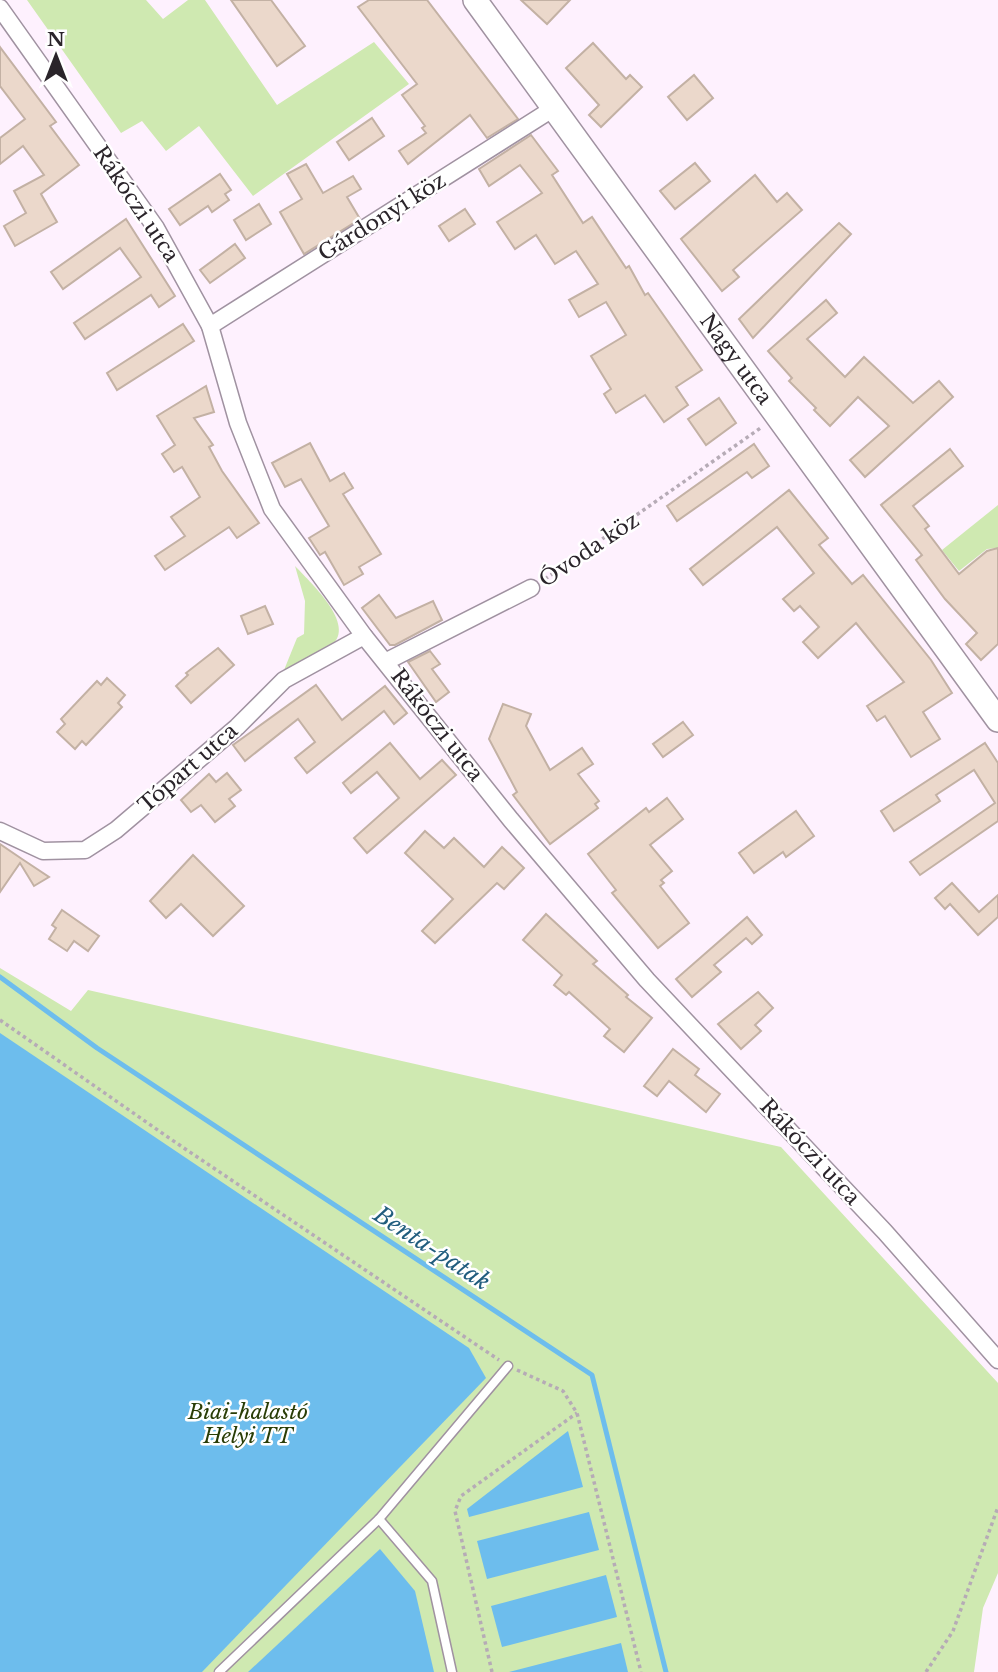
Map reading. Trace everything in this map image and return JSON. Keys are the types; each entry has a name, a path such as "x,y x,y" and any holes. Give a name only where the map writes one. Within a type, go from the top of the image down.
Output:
{"main road":[{"name":"Nagy utca","path":"475,0 998,720"}],"street":[{"name":"Rákóczi utca","path":"0,8 156,228 209,326 238,423 272,509 364,636 387,661 511,820 647,980 885,1232 998,1360"},
{"name":"Gárdonyi köz","path":"209,326 554,108"},
{"name":"Óvoda köz","path":"387,661 531,588"},
{"name":"Tópart utca","path":"0,831 43,851 85,850 117,830 237,727 285,680 364,636"}],"lane":[{"path":"219,1672 379,1519 508,1366"},
{"path":"379,1519 432,1581 452,1672"}],"path":[{"name":"Óvoda köz","path":"531,588 777,417"},
{"path":"0,1020 172,1140 508,1366 563,1391 576,1413 641,1672"},
{"path":"492,1672 455,1511 461,1496 576,1413"},
{"path":"926,1672 953,1631 998,1507"}],"green space":[{"path":"27,0 146,0 163,19 188,0 205,0 277,105 374,42 409,84 253,196 199,126 166,151 142,121 121,133"},
{"path":"998,505 998,548 987,549 959,571 942,550"},
{"path":"295,566 327,602 334,613 339,634 334,643 323,652 282,675 297,638 304,634 305,601"},
{"name":"Biai-halastó Helyi TT","path":"0,968 71,1011 88,990 781,1147 998,1383 998,1573 983,1608 974,1672 0,1672"}],"water":[{"path":"0,1033 469,1348 486,1378 202,1672 0,1672"},
{"path":"568,1431 583,1487 469,1517 467,1509"},
{"path":"589,1512 599,1550 487,1579 477,1541"},
{"path":"380,1549 415,1591 434,1672 248,1672"},
{"path":"606,1575 617,1617 502,1647 491,1606"},
{"path":"621,1643 628,1672 509,1672"}],"building":[{"path":"231,0 271,0 305,46 277,66"},
{"path":"369,0 427,0 518,119 487,138 470,115 408,164 399,151 426,133 422,128 425,126 402,95 417,84 358,7"},
{"path":"521,0 570,0 547,24"},
{"path":"593,43 626,79 630,75 642,87 601,127 589,115 599,105 566,68"},
{"path":"0,47 56,122 50,126 79,165 41,194 57,222 15,246 4,226 26,213 14,191 44,175 23,146 0,164 0,138 25,119 0,86"},
{"path":"694,75 713,98 687,120 668,97"},
{"path":"372,118 384,136 349,160 337,142"},
{"path":"531,135 558,171 552,175 583,223 592,217 626,268 629,266 645,295 648,293 702,370 676,387 688,405 664,422 645,395 616,413 604,394 611,389 591,356 626,335 606,302 579,317 569,300 598,284 576,251 555,264 536,235 515,249 497,222 542,193 520,165 489,186 479,169"},
{"path":"695,163 710,181 675,209 660,191"},
{"path":"306,164 323,193 353,176 361,189 347,197 360,219 304,254 280,212 302,199 287,174"},
{"path":"220,174 231,190 225,194 229,200 212,212 208,206 180,225 169,209"},
{"path":"755,175 777,202 787,193 802,210 733,270 739,277 722,291 681,239"},
{"path":"259,204 271,224 246,240 234,220"},
{"path":"465,209 475,224 449,241 439,226"},
{"path":"126,219 175,296 159,307 151,295 85,339 74,323 141,277 120,248 63,289 51,272"},
{"path":"839,223 851,234 753,338 739,319"},
{"path":"235,244 245,258 210,283 200,270"},
{"path":"826,300 837,313 807,339 845,377 864,357 913,403 939,381 953,397 865,477 850,460 889,426 858,397 830,426 789,381 792,378 768,351"},
{"path":"183,324 194,341 117,390 107,373"},
{"path":"206,386 214,412 194,418 213,445 209,447 222,471 259,523 237,538 229,527 165,570 155,556 185,536 171,517 200,497 182,467 174,472 162,454 175,445 157,416"},
{"path":"719,398 736,423 706,445 688,419"},
{"path":"310,443 330,481 344,473 353,488 343,494 381,554 359,567 363,574 344,585 325,552 320,555 309,538 329,526 301,479 285,487 272,463"},
{"path":"754,444 769,466 752,478 747,472 677,521 667,506"},
{"path":"950,449 963,466 913,506 929,526 925,529 959,574 987,551 998,548 998,644 981,660 966,644 977,633 945,599 916,560 922,555 881,505"},
{"path":"789,490 828,538 819,545 852,584 863,575 931,660 952,693 923,712 940,739 911,757 885,716 877,721 867,706 904,682 856,623 818,658 803,642 819,627 800,606 794,611 783,599 814,573 777,527 703,585 690,569"},
{"path":"379,595 396,618 433,601 442,620 395,645 390,645 362,608"},
{"path":"265,606 273,624 248,634 241,616"},
{"path":"218,648 234,665 191,703 176,686 188,675 186,673"},
{"path":"430,651 440,664 432,669 449,692 436,702 408,662"},
{"path":"107,678 125,695 118,703 122,707 86,745 82,741 75,749 57,732 65,724 61,719 97,681 101,685"},
{"path":"316,685 342,720 385,686 407,713 394,724 384,711 307,773 295,758 315,742 298,719 245,761 233,745"},
{"path":"503,704 531,714 526,726 550,770 582,748 593,764 578,774 599,801 595,804 598,808 550,844 513,795 517,792 489,739"},
{"path":"683,722 693,735 663,757 653,744"},
{"path":"390,743 420,779 442,760 456,775 367,853 354,838 399,798 377,772 351,793 343,783"},
{"path":"985,743 998,763 998,821 920,875 910,862 995,803 974,770 936,795 940,801 894,831 881,811"},
{"path":"227,773 241,790 229,799 235,806 215,822 201,805 191,812 181,800 209,774 216,782"},
{"path":"667,798 683,819 650,845 672,871 661,880 664,883 660,886 689,923 658,948 612,893 616,890 588,854 646,808 649,812"},
{"path":"796,811 814,836 786,857 783,852 754,873 739,853"},
{"path":"425,831 444,848 454,838 484,867 502,847 524,868 504,889 497,883 435,943 422,931 453,899 405,853"},
{"path":"0,844 49,877 34,886 20,863 0,892"},
{"path":"193,855 244,906 213,936 181,904 166,918 150,901"},
{"path":"952,883 979,912 998,895 998,917 978,935 950,904 945,909 935,898"},
{"path":"62,910 99,936 88,951 74,941 67,951 49,939 56,928 52,925"},
{"path":"546,914 597,961 593,964 628,995 626,997 652,1018 624,1052 604,1036 610,1029 569,992 566,995 554,985 562,975 523,940"},
{"path":"747,917 762,935 752,944 746,938 714,965 721,972 692,997 676,979"},
{"path":"758,992 773,1008 755,1025 761,1031 741,1049 718,1024"},
{"path":"673,1049 699,1069 695,1075 720,1094 706,1112 669,1081 657,1096 644,1086"}],"waterway":[{"name":"Benta-patak","path":"0,977 97,1048 592,1375 666,1672"}]}
